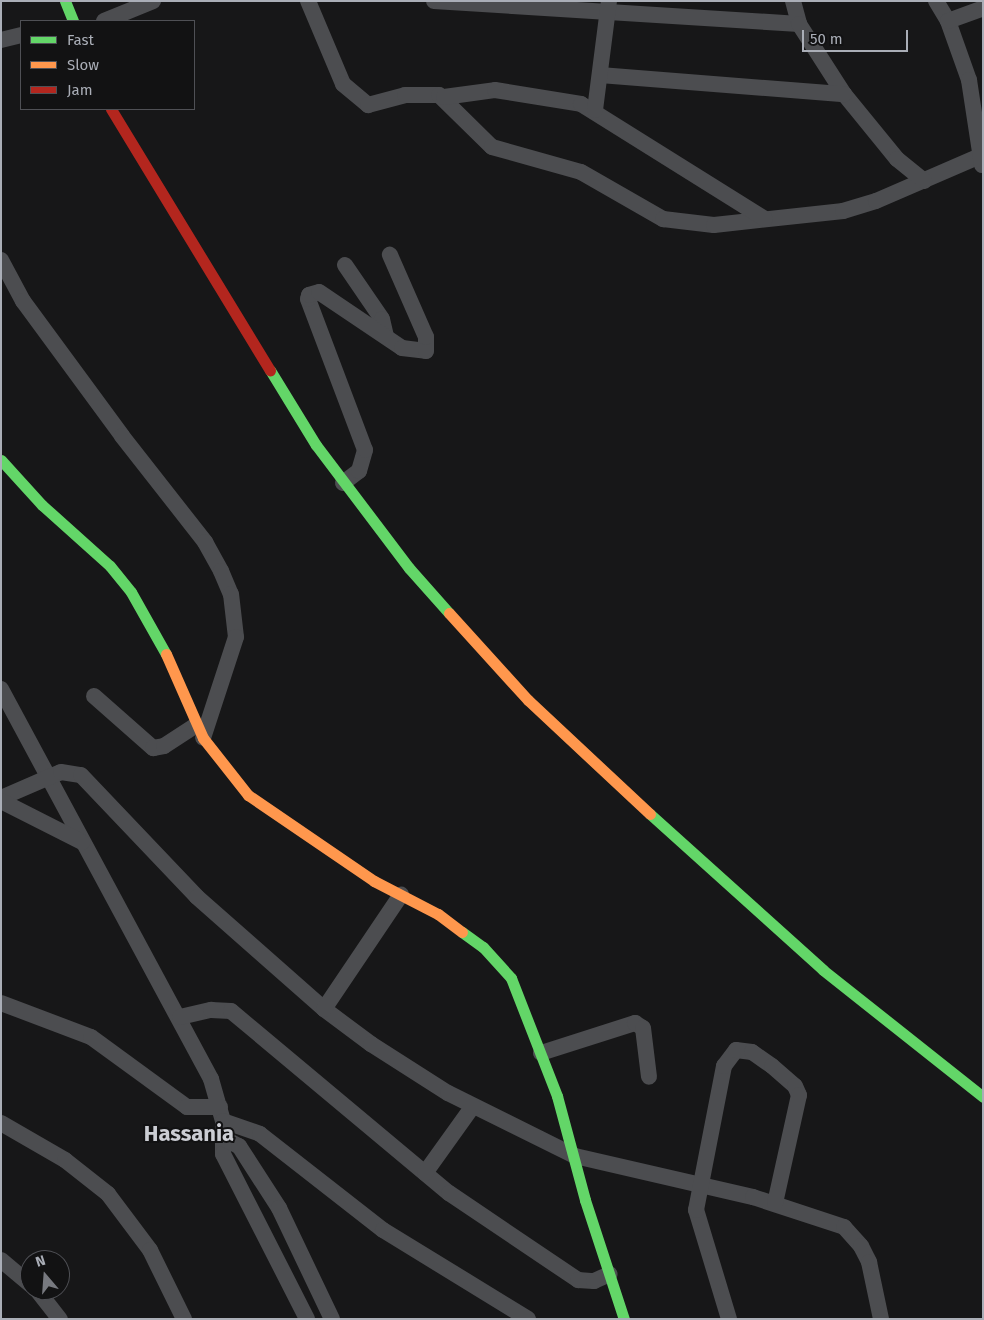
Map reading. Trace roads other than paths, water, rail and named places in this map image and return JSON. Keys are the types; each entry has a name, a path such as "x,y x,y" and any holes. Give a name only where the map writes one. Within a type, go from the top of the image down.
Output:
{"street":[{"path":"65,1 74,20"},
{"path":"106,20 153,1"},
{"path":"308,1 343,84 362,102 375,105 428,93 444,97 495,90 560,99 595,110 766,219"},
{"path":"434,1 609,6 799,24"},
{"path":"793,1 799,24 844,94 897,159 924,181"},
{"path":"444,97 492,147 581,172 663,219 714,225 843,211 981,162 969,80 948,21 936,1"},
{"path":"595,110 609,6"},
{"path":"948,21 983,8"},
{"path":"1,40 20,34"},
{"path":"600,75 844,94"},
{"path":"111,110 177,223 342,483 409,568 528,700 823,970 983,1097"},
{"path":"342,483 359,471 365,450 308,296 319,292 407,350 419,353 428,349 390,255"},
{"path":"1,260 45,332 206,542 231,594 236,638 199,732 164,746 152,748 94,696"},
{"path":"345,266 382,319 386,336"},
{"path":"1,460 42,505 110,566 131,592 169,658 199,732 248,795 299,833 401,895 438,914 498,960 516,986 541,1053 575,1156 624,1319"},
{"path":"1,689 50,776 82,842 180,1017 222,1114 225,1139 223,1154 307,1319"},
{"path":"1,800 50,776 69,771 86,778 197,897 324,1009 379,1049 473,1106 575,1156 775,1203 844,1227 853,1235 869,1262 881,1319"},
{"path":"1,800 82,842"},
{"path":"324,1009 401,895"},
{"path":"1,1004 91,1037 187,1107 222,1114 260,1134 383,1230 454,1278 528,1319"},
{"path":"180,1017 211,1010 231,1011 425,1173 568,1275 585,1282 610,1274"},
{"path":"541,1053 635,1023 643,1028 649,1077"},
{"path":"729,1319 696,1210 704,1186 726,1060 732,1051 744,1050 772,1066 795,1086 799,1095 775,1203"},
{"path":"425,1173 473,1106"},
{"path":"1,1124 65,1160 108,1194 155,1258 184,1319"},
{"path":"225,1139 239,1146 278,1208 332,1319"},
{"path":"1,1260 20,1276"},
{"path":"44,1300 60,1319"}],"district":[{"name":"Hassania","path":"189,1134"}]}
